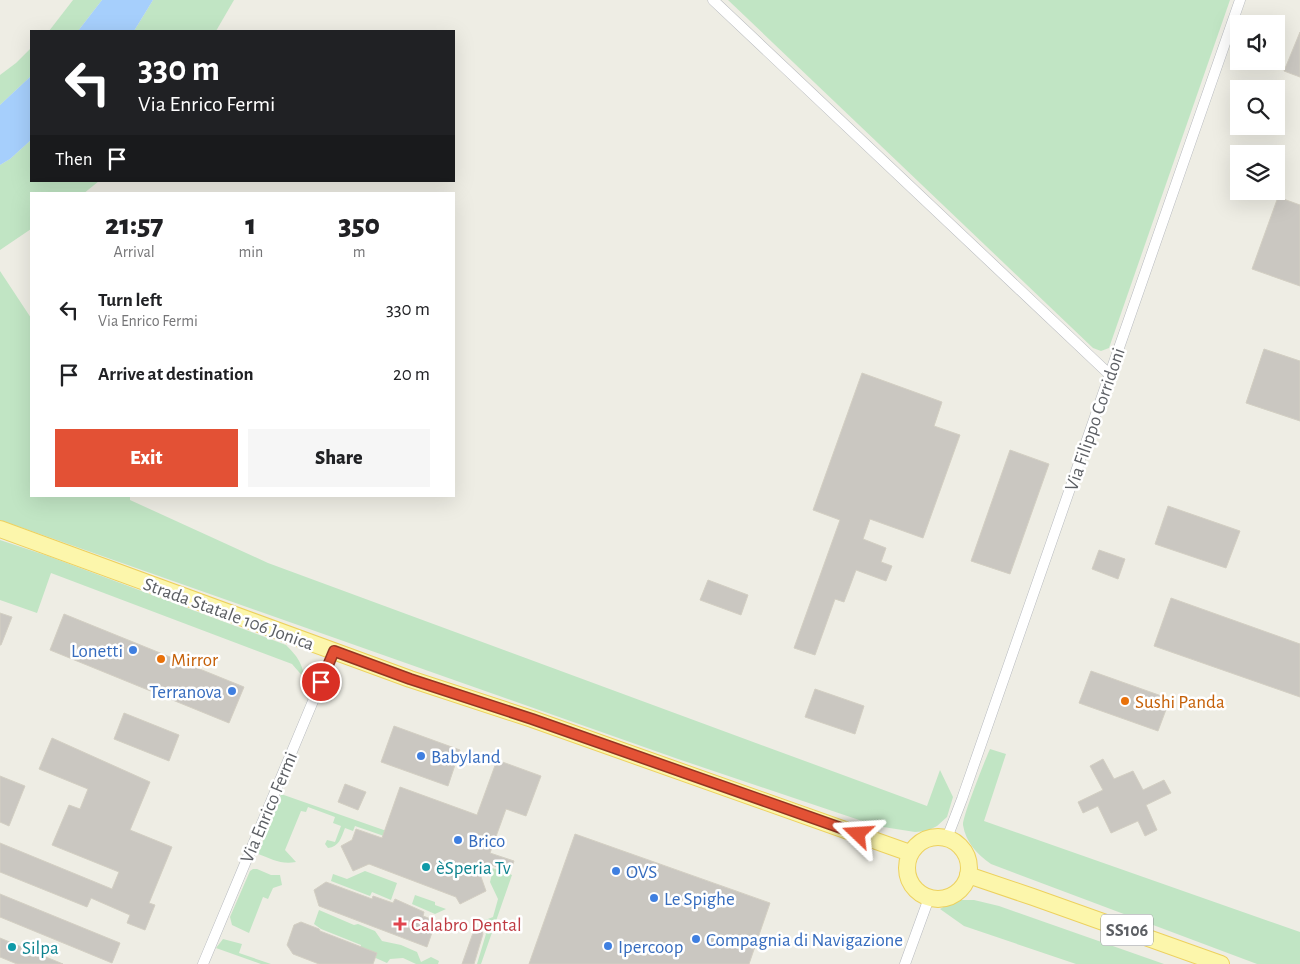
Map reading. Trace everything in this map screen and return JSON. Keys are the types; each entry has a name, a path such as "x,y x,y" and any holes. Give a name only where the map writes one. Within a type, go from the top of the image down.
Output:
{"main road":[{"name":"Strada Statale 106 Jonica","path":"0,529 410,679 532,719 910,853"},
{"path":"941,836 946,838 951,839 960,846 966,854 969,865 968,875 964,885 957,892 948,897 929,898 920,894 912,887 906,868 908,858 912,849 920,842 930,837 941,836"},
{"name":"SS106","path":"968,875 1221,964"}],"street":[{"path":"713,0 1110,375"},
{"name":"Via Filippo Corridoni","path":"946,838 962,799 1240,0"},
{"name":"Via Enrico Fermi","path":"203,964 334,651"},
{"path":"905,964 929,898"}],"green space":[{"path":"73,0 102,0 79,30 50,30"},
{"path":"153,0 234,0 217,30 135,30"},
{"path":"728,0 1230,0 1109,348 1101,351 1093,348"},
{"path":"30,49 30,77 0,105 0,75"},
{"path":"30,141 30,182 98,182 85,192 30,192 30,230 0,250 0,165 10,159"},
{"path":"0,271 30,316 30,497 130,497 130,500 268,563 927,806 940,770 953,797 947,817 937,826 927,831 915,832 877,826 678,759 0,520"},
{"path":"0,540 48,556 286,645 299,660 305,679 292,664 51,573 37,613 0,600"},
{"path":"990,749 1006,754 984,821 1300,932 1300,964 1257,964 991,864 973,848 963,825"},
{"path":"281,794 512,875 481,964 477,964 486,934 480,922 493,917 498,899 490,882 493,870 440,852 439,855 355,826 353,831 345,828 337,844 328,848 325,844 327,840 335,842 341,826 333,823 335,817 308,807 306,812 301,811 285,850 296,862 286,863 272,860 258,854"},
{"path":"253,869 271,875 280,875 282,885 273,888 268,899 263,897 249,933 232,925 230,917 250,871"},
{"path":"365,871 397,883 391,900 372,892 370,896 331,881 333,874 347,879"},
{"path":"415,895 435,902 435,905 446,909 435,914 412,904"},
{"path":"960,900 974,900 999,906 1164,964 1076,964 964,926 940,909"},
{"path":"319,910 354,925 358,924 375,931 382,941 401,945 417,952 421,962 431,957 439,961 438,964 416,964 403,958 390,959 387,963 360,951 361,945 321,929 314,924"},
{"path":"223,939 242,944 239,953 271,964 261,964 216,948"}],"water":[{"path":"102,0 153,0 135,30 79,30"},
{"path":"30,77 30,141 10,159 0,165 0,105"}],"building":[{"path":"1300,32 1300,77 1284,71"},
{"path":"1277,200 1285,200 1300,205 1300,286 1252,269"},
{"path":"1264,349 1300,361 1300,421 1246,403"},
{"path":"862,373 942,402 934,426 960,435 923,538 870,519 863,539 886,548 881,562 892,566 886,581 856,570 844,602 835,599 815,655 794,648 840,520 813,510"},
{"path":"1010,450 1049,464 1010,574 971,561"},
{"path":"1168,506 1240,531 1226,568 1155,544"},
{"path":"1099,550 1125,559 1118,579 1092,569"},
{"path":"708,580 748,595 741,615 700,600"},
{"path":"1171,598 1300,644 1300,697 1154,646"},
{"path":"0,613 12,617 1,645 0,645"},
{"path":"64,614 244,687 229,723 50,650"},
{"name":"Sushi Panda","path":"1091,671 1170,699 1158,731 1079,703"},
{"path":"815,689 864,706 855,734 805,717"},
{"path":"124,713 179,735 169,761 114,739"},
{"name":"Babyland","path":"394,726 460,750 448,786 381,762"},
{"path":"52,738 150,782 130,830 172,847 149,903 155,905 145,930 127,923 130,915 91,898 87,907 0,872 0,843 112,889 119,872 52,845 69,805 80,809 88,789 39,769"},
{"path":"1103,759 1114,779 1133,771 1143,790 1164,780 1171,793 1146,805 1157,830 1145,836 1138,821 1111,833 1098,806 1083,813 1078,802 1103,790 1090,766"},
{"path":"497,760 541,776 526,816 506,809 490,853 514,861 510,871 485,863 481,877 486,891 460,904 456,897 369,864 353,871 341,846 352,840 356,829 382,838 400,787 477,815"},
{"path":"0,776 25,786 9,826 0,822"},
{"path":"345,784 366,792 358,810 338,802"},
{"name":"Le Spighe","path":"575,834 770,903 749,964 529,964"},
{"path":"326,882 372,899 373,896 393,903 395,899 424,912 423,916 436,921 427,947 319,906 314,890"},
{"path":"0,894 120,943 112,963 0,917"},
{"path":"301,922 377,953 373,964 319,964 293,954 287,945 294,925"},
{"path":"480,926 483,934 474,964 462,964 474,930"},
{"name":"Silpa","path":"0,938 63,964 17,964 0,957"}],"place":[{"name":"Lonetti","path":"133,650"},
{"name":"Mirror","path":"161,659"},
{"name":"Terranova","path":"232,691"},
{"name":"Sushi Panda","path":"1125,701"},
{"name":"Babyland","path":"421,756"},
{"name":"Brico","path":"458,840"},
{"name":"èSperia Tv","path":"426,867"},
{"name":"OVS","path":"616,871"},
{"name":"Le Spighe","path":"654,898"},
{"name":"Calabro Dental","path":"400,924"},
{"name":"Compagnia di Navigazione","path":"696,939"},
{"name":"Ipercoop","path":"608,946"},
{"name":"Silpa","path":"12,947"}],"route":[{"path":"321,682 334,651 858,834"}]}
